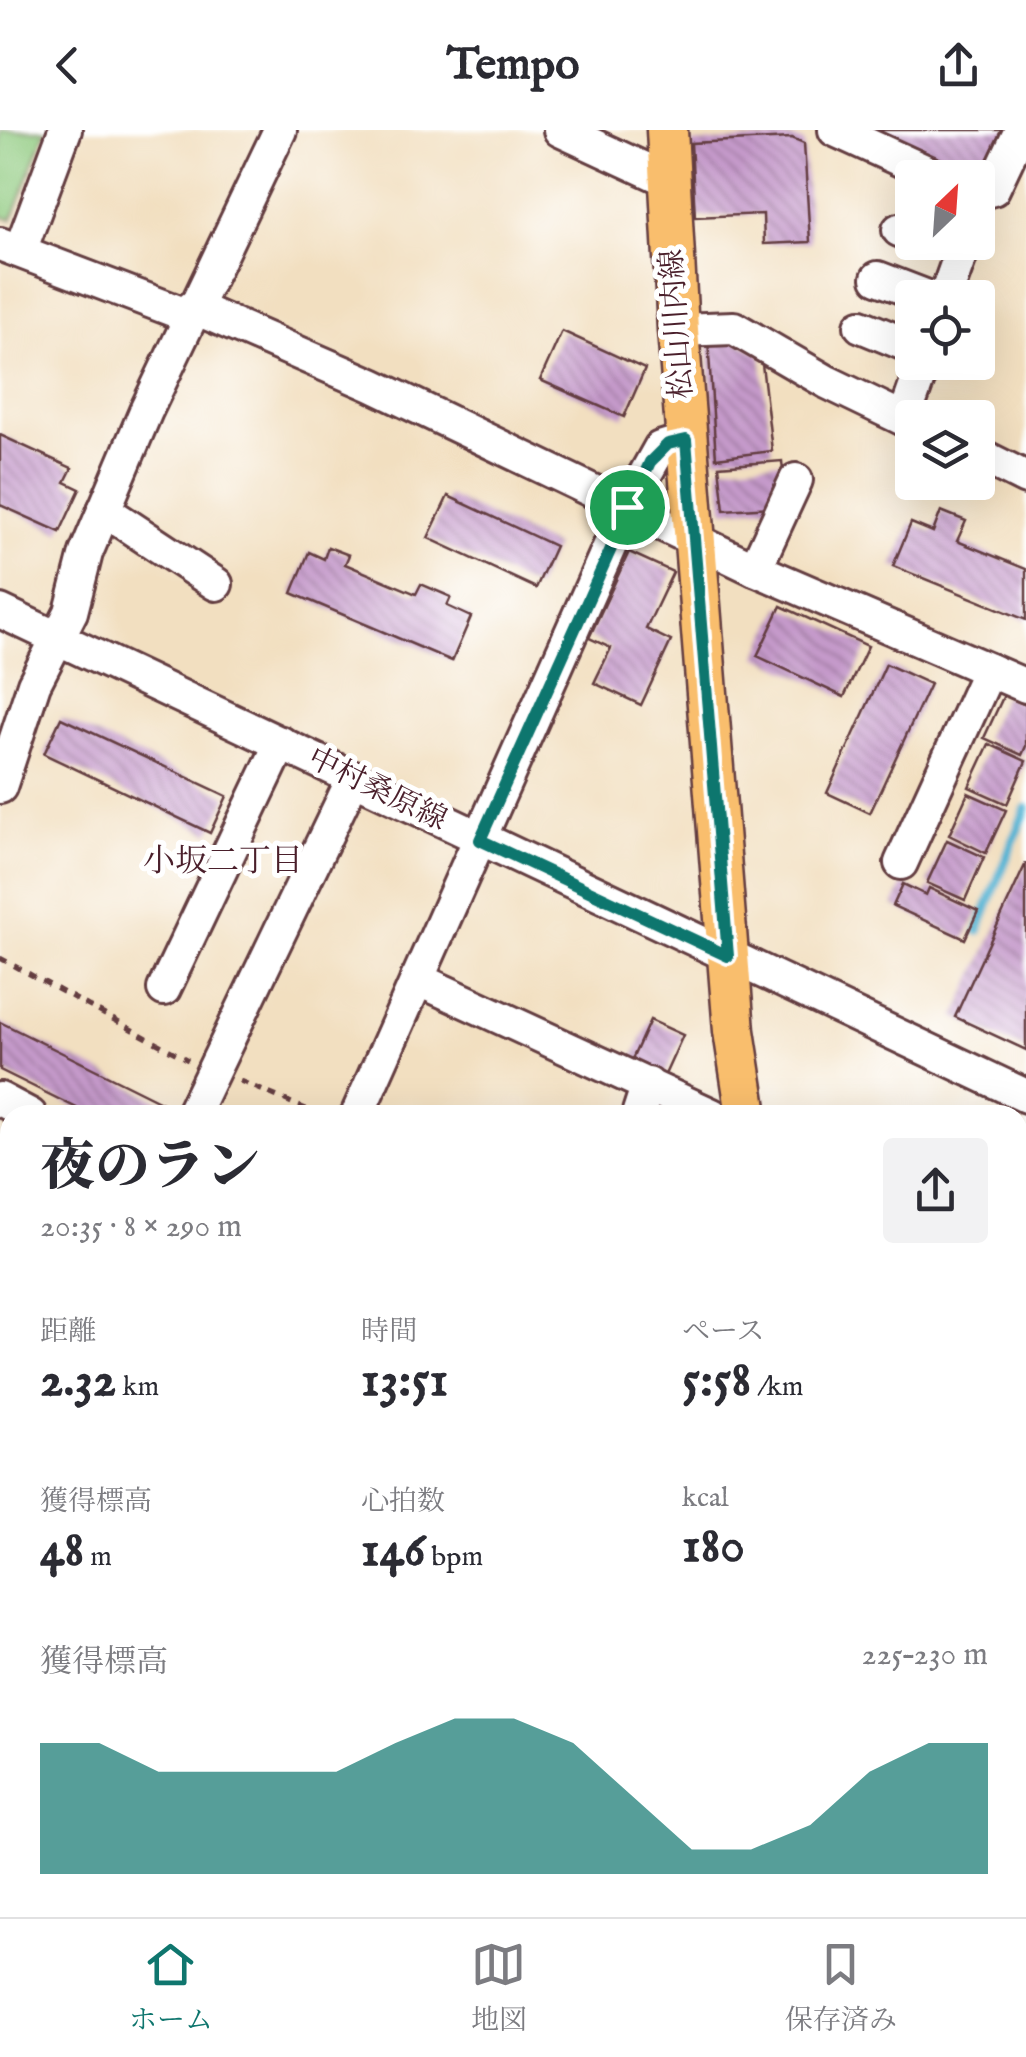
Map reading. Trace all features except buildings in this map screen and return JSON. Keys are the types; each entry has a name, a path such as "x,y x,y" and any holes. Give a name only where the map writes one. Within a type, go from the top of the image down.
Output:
{"main road":[{"name":"松山川内線","path":"667,130 694,539 728,956 746,1105"}],"street":[{"path":"65,130 10,247 191,312 372,384 754,569 1026,686"},
{"path":"2,775 34,684 71,612 104,510 191,312 232,236 280,130"},
{"path":"560,130 670,182"},
{"path":"834,130 900,160"},
{"path":"995,185 1021,130"},
{"path":"878,278 895,285"},
{"path":"860,326 895,340"},
{"path":"678,330 734,328 827,382 895,415"},
{"path":"361,1105 627,507 660,448 686,440"},
{"path":"995,462 1026,478"},
{"path":"754,569 796,480"},
{"path":"104,510 216,584"},
{"name":"中村桑原線","path":"0,610 1026,1096"},
{"path":"902,863 988,670"},
{"path":"164,989 281,743"},
{"path":"197,1105 354,778"},
{"path":"417,979 643,1100"}],"path":[{"path":"0,958 185,1059 297,1105"}],"green space":[{"path":"0,130 46,130 12,220 0,216"}],"waterway":[{"path":"978,931 1026,808"}],"district":[{"name":"小坂二丁目","path":"223,862"}],"route":[{"path":"686,440 728,956 480,840 627,507 660,448 686,440"}]}
